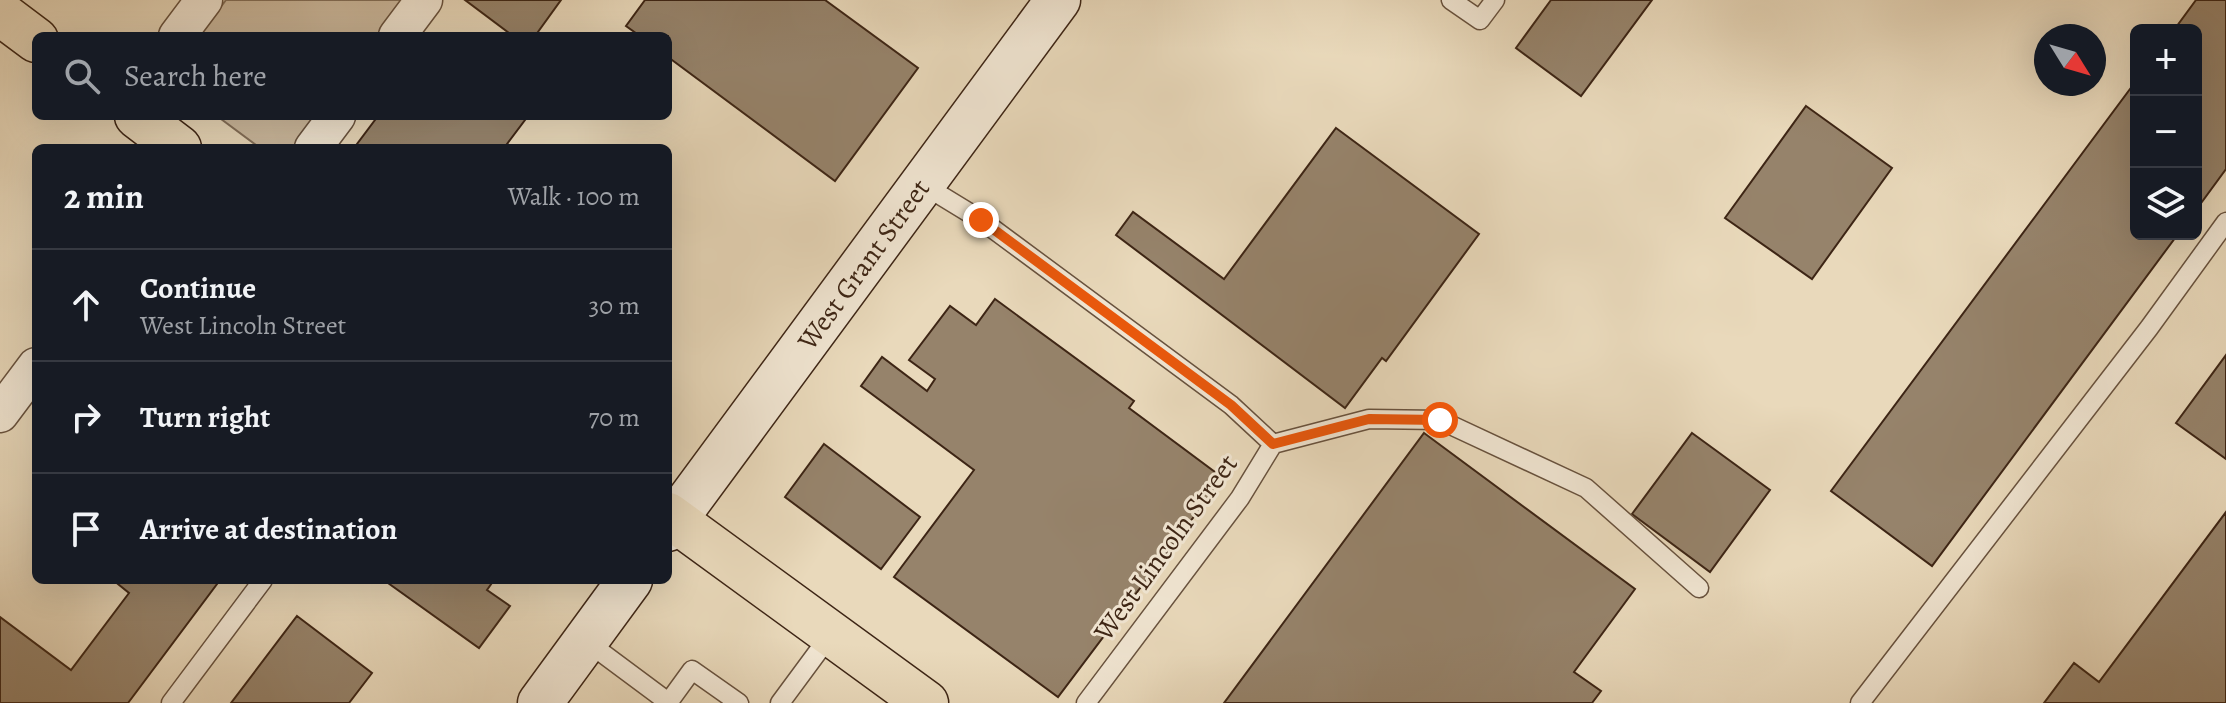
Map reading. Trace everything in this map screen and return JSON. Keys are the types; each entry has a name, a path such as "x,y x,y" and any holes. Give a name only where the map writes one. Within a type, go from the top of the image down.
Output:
{"main road":[{"name":"West Grant Street","path":"672,518 1058,0"},
{"path":"0,13 32,37"},
{"path":"142,120 174,144"},
{"path":"672,522 926,703"},
{"path":"540,703 627,584"}],"street":[{"path":"180,32 204,0"},
{"path":"400,32 424,0"},
{"path":"316,144 334,120"},
{"path":"0,414 32,371"}],"lane":[{"path":"1451,0 1480,20 1495,0"},
{"path":"922,184 981,220 1231,405 1273,444"},
{"path":"1860,703 2149,328 2226,222"},
{"name":"West Lincoln Street","path":"1086,703 1240,498 1273,444 1369,419 1440,420 1586,488 1699,588"},
{"path":"171,703 260,584"},
{"path":"780,703 831,634"},
{"path":"586,641 668,703 692,670 739,703"}],"shaded area":[{"path":"226,0 409,0 385,32 202,32"},
{"path":"222,120 319,120 301,144 255,144"}],"building":[{"path":"465,0 561,0 538,32 508,32"},
{"path":"645,0 825,0 918,68 835,181 672,60 672,32 634,32 626,26"},
{"path":"1551,0 1652,0 1581,96 1516,48"},
{"path":"2196,0 2226,0 2226,169 2202,202 2202,24 2178,24"},
{"path":"2130,89 2130,240 2174,240 1932,566 1831,491"},
{"path":"1806,106 1892,168 1812,279 1725,218"},
{"path":"375,120 525,120 507,144 357,144"},
{"path":"1336,128 1479,234 1386,361 1382,358 1345,408 1116,235 1133,212 1224,279"},
{"path":"995,299 1134,401 1129,408 1223,478 1058,697 894,577 974,470 861,386 882,357 927,391 935,379 909,360 950,306 976,325"},
{"path":"2226,355 2226,459 2176,423"},
{"path":"1424,433 1635,589 1574,672 1601,691 1592,703 1224,703"},
{"path":"1692,433 1770,490 1710,572 1632,514"},
{"path":"824,444 920,517 881,569 785,497"},
{"path":"2226,512 2226,703 2044,703 2074,663 2099,682"},
{"path":"118,584 217,584 128,703 0,703 0,617 71,670 129,593"},
{"path":"389,584 491,584 487,590 510,606 479,648"},
{"path":"297,616 372,673 349,703 231,703"}],"route":[{"path":"981,220 1231,405 1273,444 1369,419 1440,420"}]}
